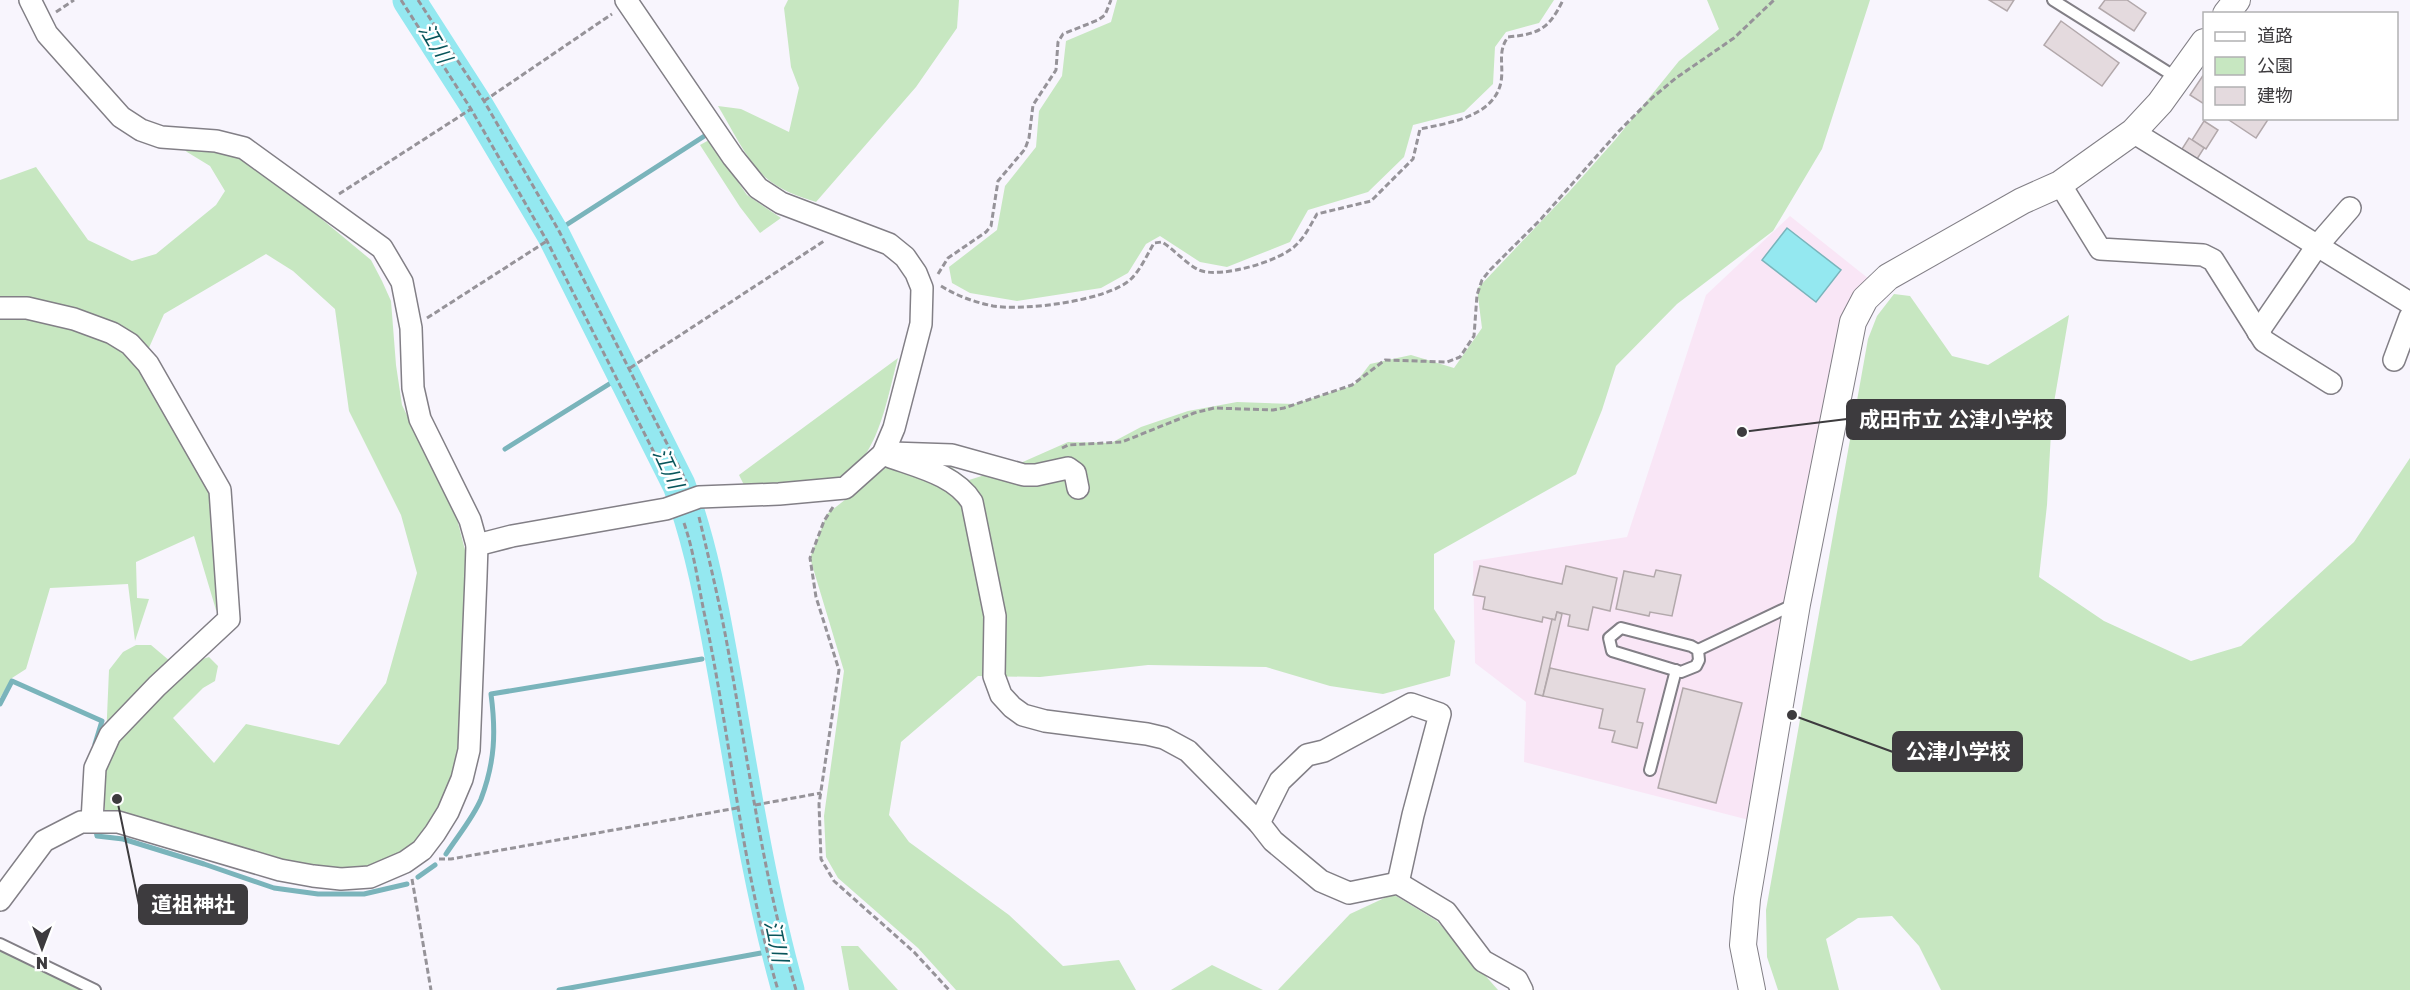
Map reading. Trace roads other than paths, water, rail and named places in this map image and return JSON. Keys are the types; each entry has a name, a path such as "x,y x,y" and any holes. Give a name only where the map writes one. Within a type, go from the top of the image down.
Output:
{"street":[{"path":"0,900 45,841 81,822 118,822 280,870 341,879 370,877 388,871 415,855 448,812 462,779 469,750 477,545 471,520 420,419 412,388 411,328 402,282 382,248 244,148 216,141 161,137 141,130 121,117 47,34 30,0"},
{"path":"2228,12 2237,0"},
{"path":"477,545 512,536 666,509 686,502 845,488 883,454 894,428 921,324 922,288 916,273 905,257 889,244 781,203 758,188 733,157 627,2"},
{"path":"1752,990 1743,945 1748,898 1797,604 1853,322 1865,299 1888,277 2022,201 2060,184 2133,132 2160,104 2203,45"},
{"path":"2133,132 2410,303"},
{"path":"2060,184 2100,249 2203,255 2213,260 2264,341 2331,383"},
{"path":"2258,332 2317,246 2350,208"},
{"path":"0,308 27,308 74,319 112,333 130,344 148,364 220,490 230,619 157,686 110,735 95,768 92,822"},
{"path":"2394,360 2410,317"},
{"path":"883,454 905,452 952,455 1024,475 1036,475 1068,468 1075,473 1078,488"},
{"path":"883,454 948,479 966,493 972,502 979,527 995,616 994,676 1001,694 1012,707 1023,716 1045,722 1164,738 1188,751 1259,823 1273,841 1321,881 1349,893 1398,883 1446,912 1483,961 1517,980 1522,990"},
{"path":"1259,823 1280,781 1307,755 1324,751 1411,704 1440,714 1413,815 1398,883"}],"lane":[{"path":"2053,0 2178,79"},
{"path":"1698,650 1797,604"},
{"path":"1621,628 1691,646 1698,650 1699,660 1696,666 1689,670 1676,670 1612,651 1609,638 1621,628"},
{"path":"1650,770 1676,670"},
{"path":"0,944 95,990"}],"water":[{"path":"1787,228 1841,270 1816,302 1762,260"}],"waterway":[{"name":"江川","path":"409,0 477,106 553,234 679,485 688,510 708,588 754,843 788,990"},
{"path":"563,227 706,135"},
{"path":"505,449 614,381"},
{"path":"446,854 474,813 486,785 493,747 494,721 491,694 702,659"},
{"path":"0,704 12,681 102,721 95,744"},
{"path":"96,831 97,836 123,839 274,888 318,894 364,894 407,884"},
{"path":"418,877 435,865"},
{"path":"559,990 761,953"}],"place":[{"name":"成田市立 公津小学校","path":"1742,432"},
{"name":"公津小学校","path":"1792,715"},
{"name":"道祖神社","path":"117,799"}]}
